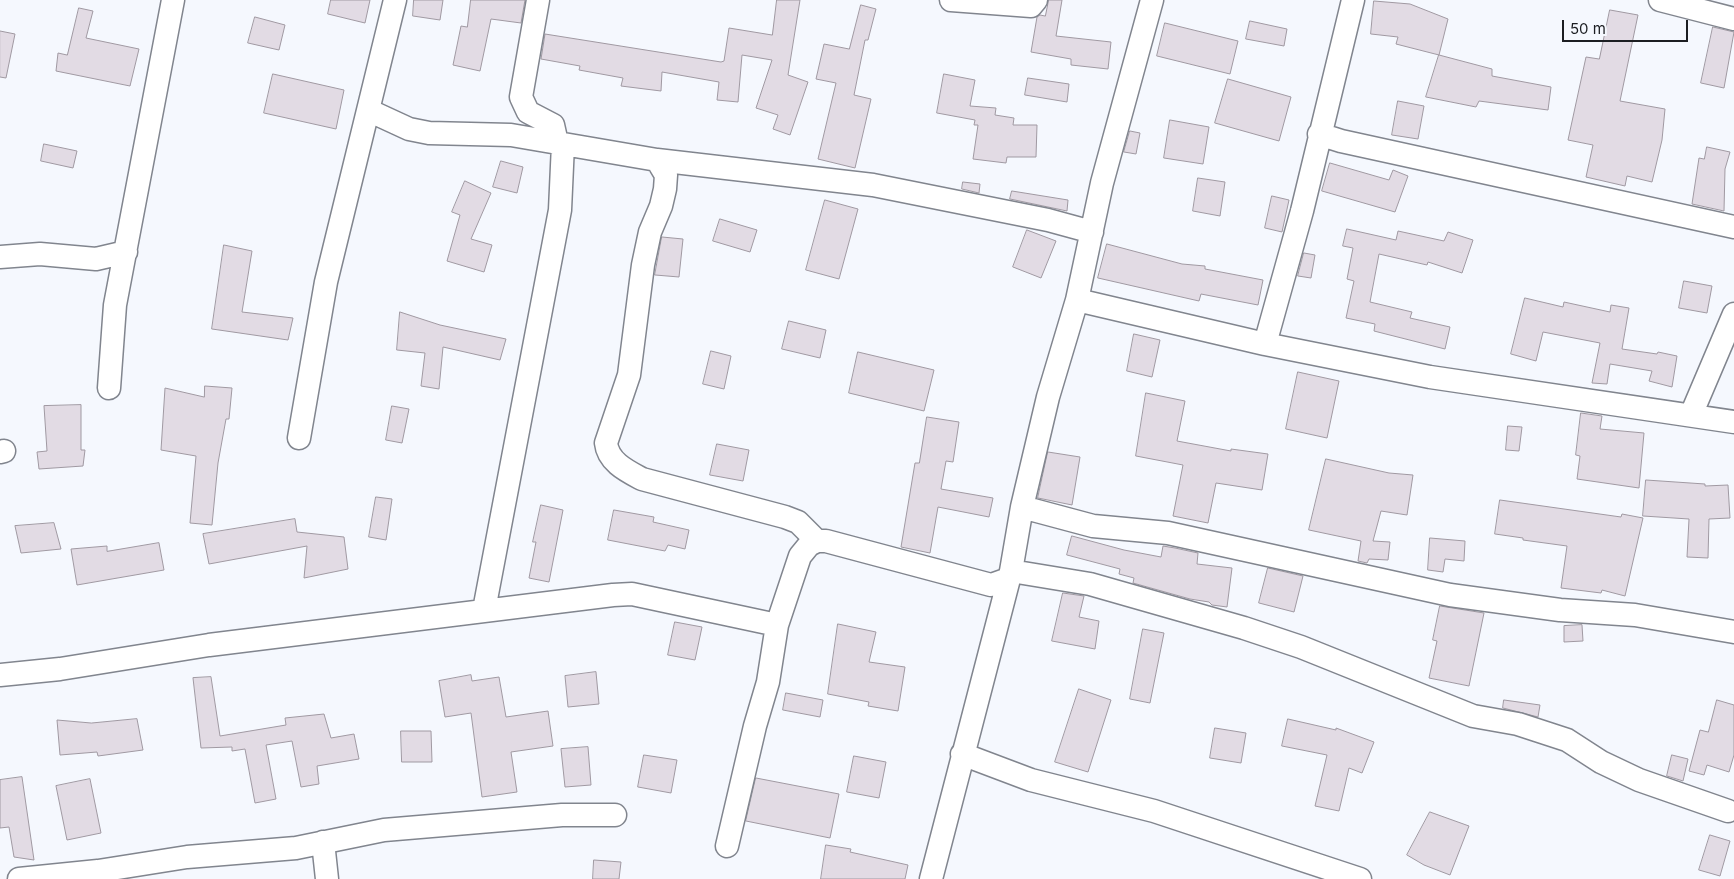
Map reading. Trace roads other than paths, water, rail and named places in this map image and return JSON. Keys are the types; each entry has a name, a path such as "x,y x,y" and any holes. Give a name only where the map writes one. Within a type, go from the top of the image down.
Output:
{"street":[{"path":"109,388 115,305 173,0"},
{"path":"299,438 326,282 370,111 396,0"},
{"path":"484,610 560,210 560,143 553,125 528,112 521,97 538,0"},
{"path":"952,0 1031,6 1036,0"},
{"path":"931,879 1048,397 1077,300 1104,174 1152,0"},
{"path":"1265,344 1302,211 1319,134 1353,0"},
{"path":"1660,0 1734,19"},
{"path":"370,111 409,129 429,133 511,135 657,160 777,172 874,185 1048,220 1092,232"},
{"path":"1319,134 1734,227"},
{"path":"657,160 666,175 666,189 650,232 643,265 629,375 606,443 607,450 613,460 626,471 642,478 785,517 798,522 817,541"},
{"path":"0,258 40,254 96,259 126,252"},
{"path":"96,259 119,284"},
{"path":"1077,300 1265,344 1430,377 1734,422"},
{"path":"1691,415 1734,314"},
{"path":"1022,507 1093,526 1168,533 1450,595 1560,610 1635,615 1734,632"},
{"path":"727,846 755,726 768,682 777,625 800,556 809,545 817,541 826,541 1003,583 1090,584 1244,628 1301,647 1474,716 1518,724 1567,740 1600,762 1639,780 1728,811"},
{"path":"0,675 60,669 210,645 484,610 632,594 777,625"},
{"path":"962,754 1031,780 1154,810 1360,879"},
{"path":"19,879 98,871 187,857 296,848 384,830 562,815 615,815"},
{"path":"323,842 327,879"}]}
